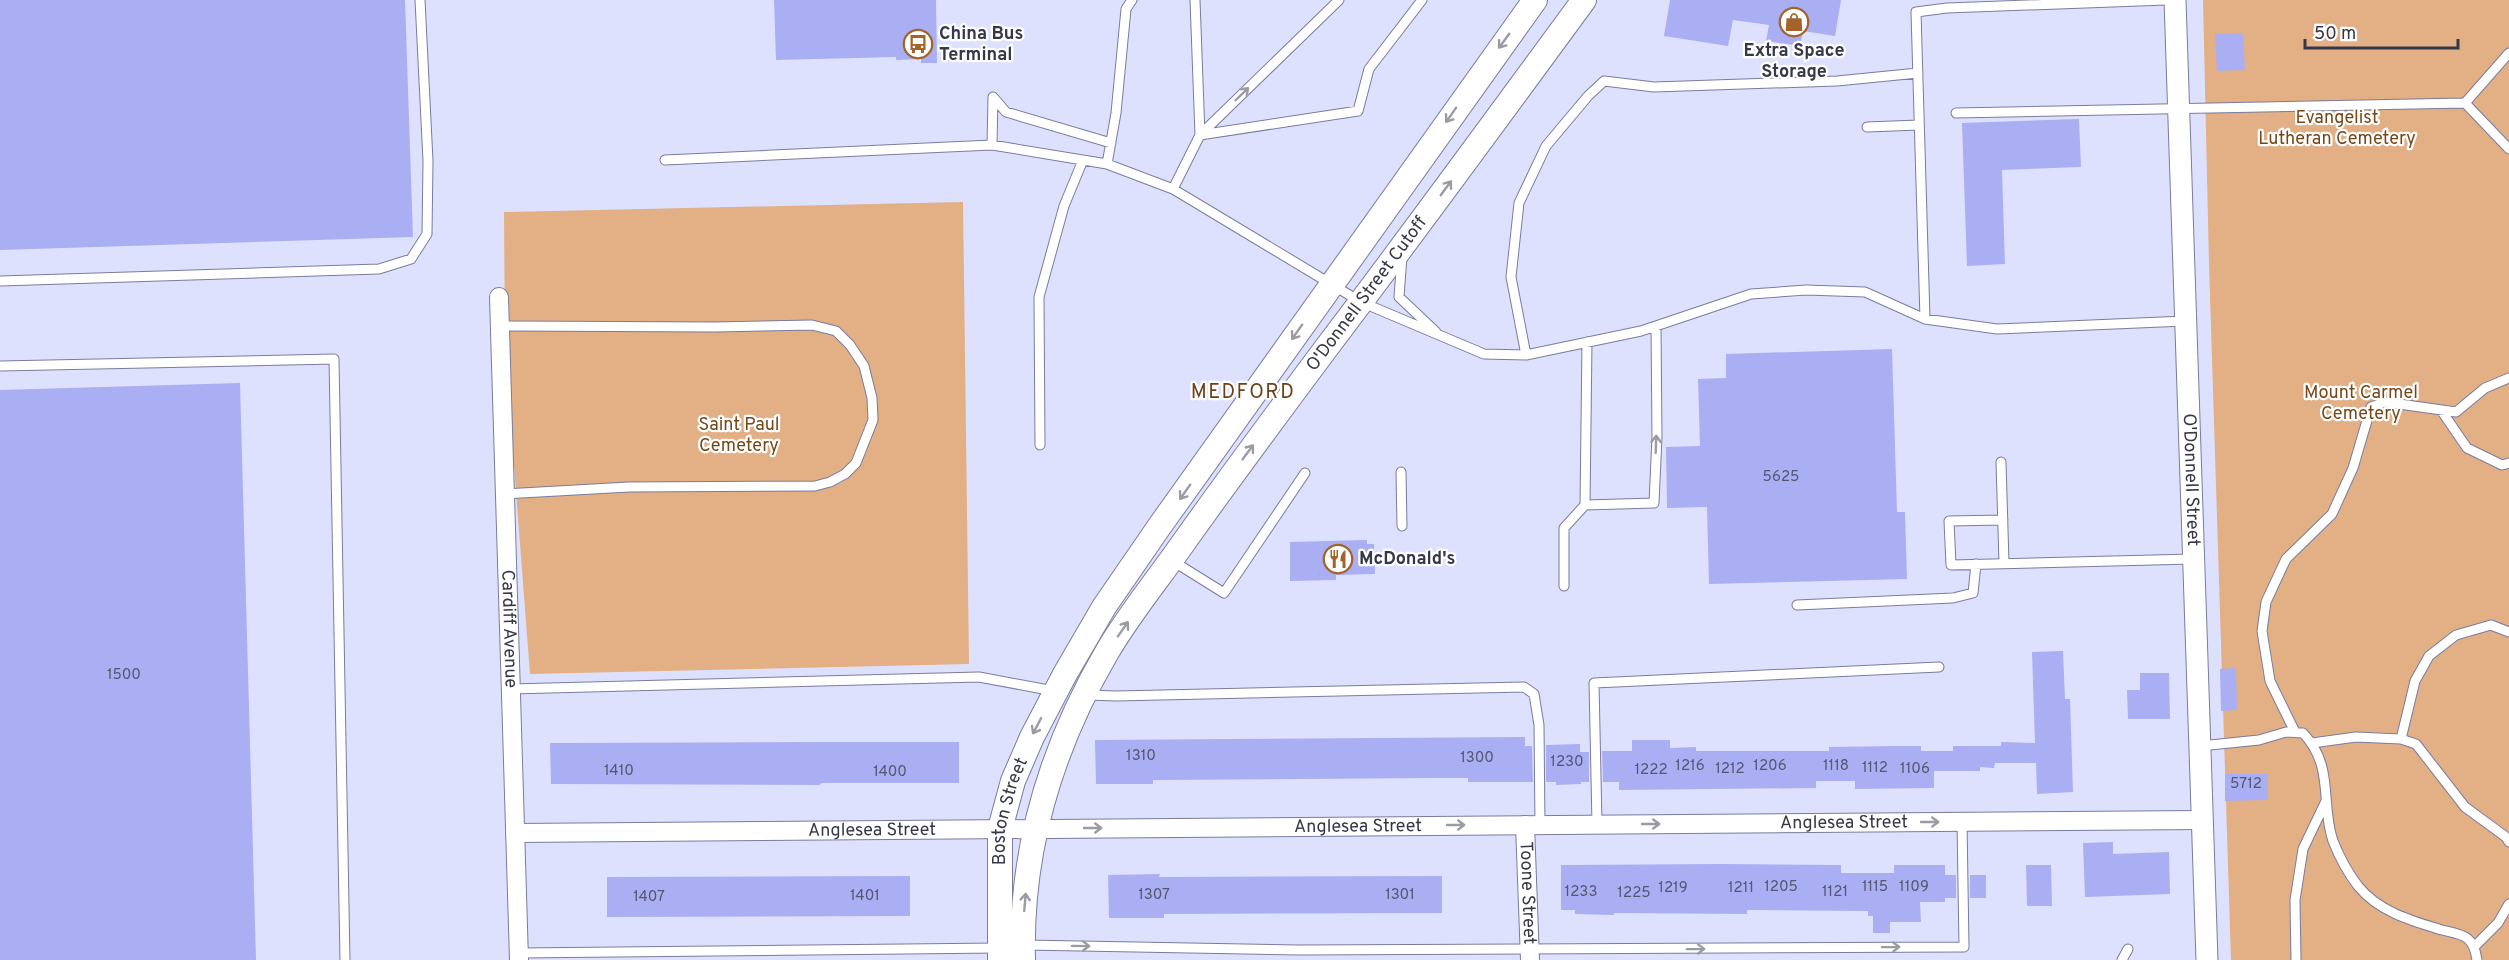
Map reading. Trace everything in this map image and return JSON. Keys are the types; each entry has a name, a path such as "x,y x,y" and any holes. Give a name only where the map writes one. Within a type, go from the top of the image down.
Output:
{"main road":[{"name":"O'Donnell Street Cutoff","path":"1060,683 1110,598 1535,0"},
{"name":"O'Donnell Street Cutoff","path":"1088,687 1109,649 1230,477 1403,248 1584,0"},
{"name":"Boston Street","path":"1011,953 1000,829 1013,781 1032,737 1060,683"},
{"name":"Boston Street","path":"1011,953 1034,829 1060,748 1088,687"}],"street":[{"name":"O'Donnell Street","path":"2175,0 2207,960"},
{"name":"Cardiff Avenue","path":"499,297 519,957"},
{"name":"Anglesea Street","path":"515,833 2202,820"},
{"name":"Toone Street","path":"1530,955 1533,825"}],"lane":[{"path":"0,281 379,269 411,259 427,234 428,160 420,0"},
{"path":"1107,164 1116,113 1126,9 1132,0"},
{"path":"1195,0 1200,135"},
{"path":"1173,189 1200,135 1339,0"},
{"path":"1200,135 1358,111 1369,69 1422,0"},
{"path":"1925,320 1916,12 1947,8 2166,0"},
{"path":"2465,103 2509,53"},
{"path":"1526,355 1511,277 1519,203 1546,146 1588,96 1604,81 1654,87 1837,81 1918,73"},
{"path":"993,145 993,97 1006,111 1111,143"},
{"path":"1956,113 2465,103 2509,149"},
{"path":"1866,127 1919,125"},
{"path":"665,160 993,145 1107,164 1173,189 1361,302 1484,354 1526,355 1656,327 1751,294 1806,290 1865,292 1925,320 1997,329 2185,321"},
{"path":"1040,445 1039,297 1064,206 1083,160"},
{"path":"1403,248 1399,297 1442,338"},
{"path":"500,326 812,325 836,332 850,345 864,366 872,398 873,420 856,463 845,474 830,482 815,486 630,487 505,494"},
{"path":"1585,505 1654,503 1657,437 1656,327"},
{"path":"1563,586 1564,528 1585,505 1587,342"},
{"path":"0,366 334,359 345,960"},
{"path":"2295,732 2270,681 2262,632 2266,602 2286,559 2332,514 2353,468 2371,407 2385,402 2456,412 2485,388 2509,378"},
{"path":"2441,410 2467,448 2502,465 2509,463"},
{"path":"2001,462 2004,563"},
{"path":"1401,472 1402,526"},
{"path":"1171,561 1224,593 1305,474"},
{"path":"2003,520 1949,521 1951,565 2193,559"},
{"path":"1797,605 1953,598 1973,593 1976,564"},
{"path":"2402,739 2415,681 2429,656 2456,635 2491,625 2509,632"},
{"path":"1597,824 1594,683 1939,667"},
{"path":"511,689 980,677 1060,683"},
{"path":"1088,687 1117,696 1524,687 1534,694 1539,725 1533,825"},
{"path":"2200,746 2259,740 2286,732 2303,733 2312,743 2322,767 2333,840 2359,887 2381,907 2401,918 2468,939 2474,947 2477,960"},
{"path":"2312,743 2356,737 2402,739 2416,744 2465,807 2506,837 2509,842"},
{"path":"2296,960 2295,900 2303,849 2327,798"},
{"path":"519,957 1299,951 1530,955 1964,947 1962,822"},
{"path":"2474,947 2498,923 2509,904"},
{"path":"2122,960 2128,949"}],"green space":[{"name":"Mount Carmel Cemetery","path":"2203,0 2509,0 2509,960 2231,960"},
{"name":"Saint Paul Cemetery","path":"963,202 969,664 530,674 505,349 504,212"}],"building":[{"path":"0,0 405,0 413,237 0,250"},
{"path":"774,0 936,0 937,63 921,63 921,59 896,60 896,57 776,60"},
{"name":"Extra Space Storage","path":"1670,0 1841,0 1835,36 1803,31 1800,46 1766,41 1769,25 1733,20 1728,46 1664,36"},
{"path":"2243,33 2245,70 2217,71 2215,34"},
{"path":"2079,119 2081,167 2002,170 2005,264 1967,266 1962,123"},
{"path":"1892,349 1897,512 1905,512 1907,579 1709,584 1707,507 1667,508 1666,447 1700,446 1698,379 1726,378 1726,354"},
{"path":"240,383 256,960 0,960 0,390"},
{"name":"McDonald's","path":"1367,540 1367,544 1374,544 1375,574 1336,575 1336,580 1290,581 1290,542"},
{"path":"2063,651 2065,699 2070,699 2073,792 2037,794 2036,763 1995,763 1994,768 1980,767 1980,771 1934,771 1934,788 1855,789 1855,781 1816,781 1816,788 1619,790 1619,782 1603,782 1602,751 1632,751 1632,740 1670,740 1670,748 1696,747 1696,751 1829,751 1829,747 1921,746 1921,751 1953,751 1953,746 2001,746 2001,742 2035,743 2032,652"},
{"path":"2236,668 2237,710 2221,711 2220,669"},
{"path":"2140,673 2169,673 2170,719 2128,719 2127,690 2140,690"},
{"path":"1525,737 1525,746 1532,746 1533,782 1468,782 1468,778 1430,778 1153,780 1153,784 1096,784 1095,740"},
{"path":"959,742 959,783 551,784 550,743"},
{"path":"1580,744 1580,752 1589,752 1589,782 1556,785 1556,782 1546,782 1546,745"},
{"path":"2225,774 2268,774 2268,800 2225,801"},
{"path":"2113,842 2113,854 2169,852 2170,894 2085,897 2083,843"},
{"path":"1561,865 1841,865 1841,873 1894,873 1894,865 1945,865 1945,875 1956,875 1956,898 1945,898 1945,902 1920,902 1921,922 1890,922 1890,933 1873,933 1873,916 1868,916 1868,911 1747,910 1747,914 1614,913 1614,915 1575,914 1575,910 1561,910"},
{"path":"2026,865 2051,865 2052,906 2027,906"},
{"path":"1160,874 1159,877 1442,876 1442,913 1164,914 1164,918 1109,918 1108,875"},
{"path":"1970,875 1986,875 1986,898 1970,898"},
{"path":"910,876 910,916 607,917 607,877"}],"place":[{"name":"Extra Space Storage","path":"1794,22"},
{"name":"China Bus Terminal","path":"918,44"},
{"name":"McDonald's","path":"1338,559"}],"district":[{"name":"MEDFORD","path":"1243,393"}],"park label":[{"name":"Evangelist Lutheran Cemetery","path":"2337,128"}]}
